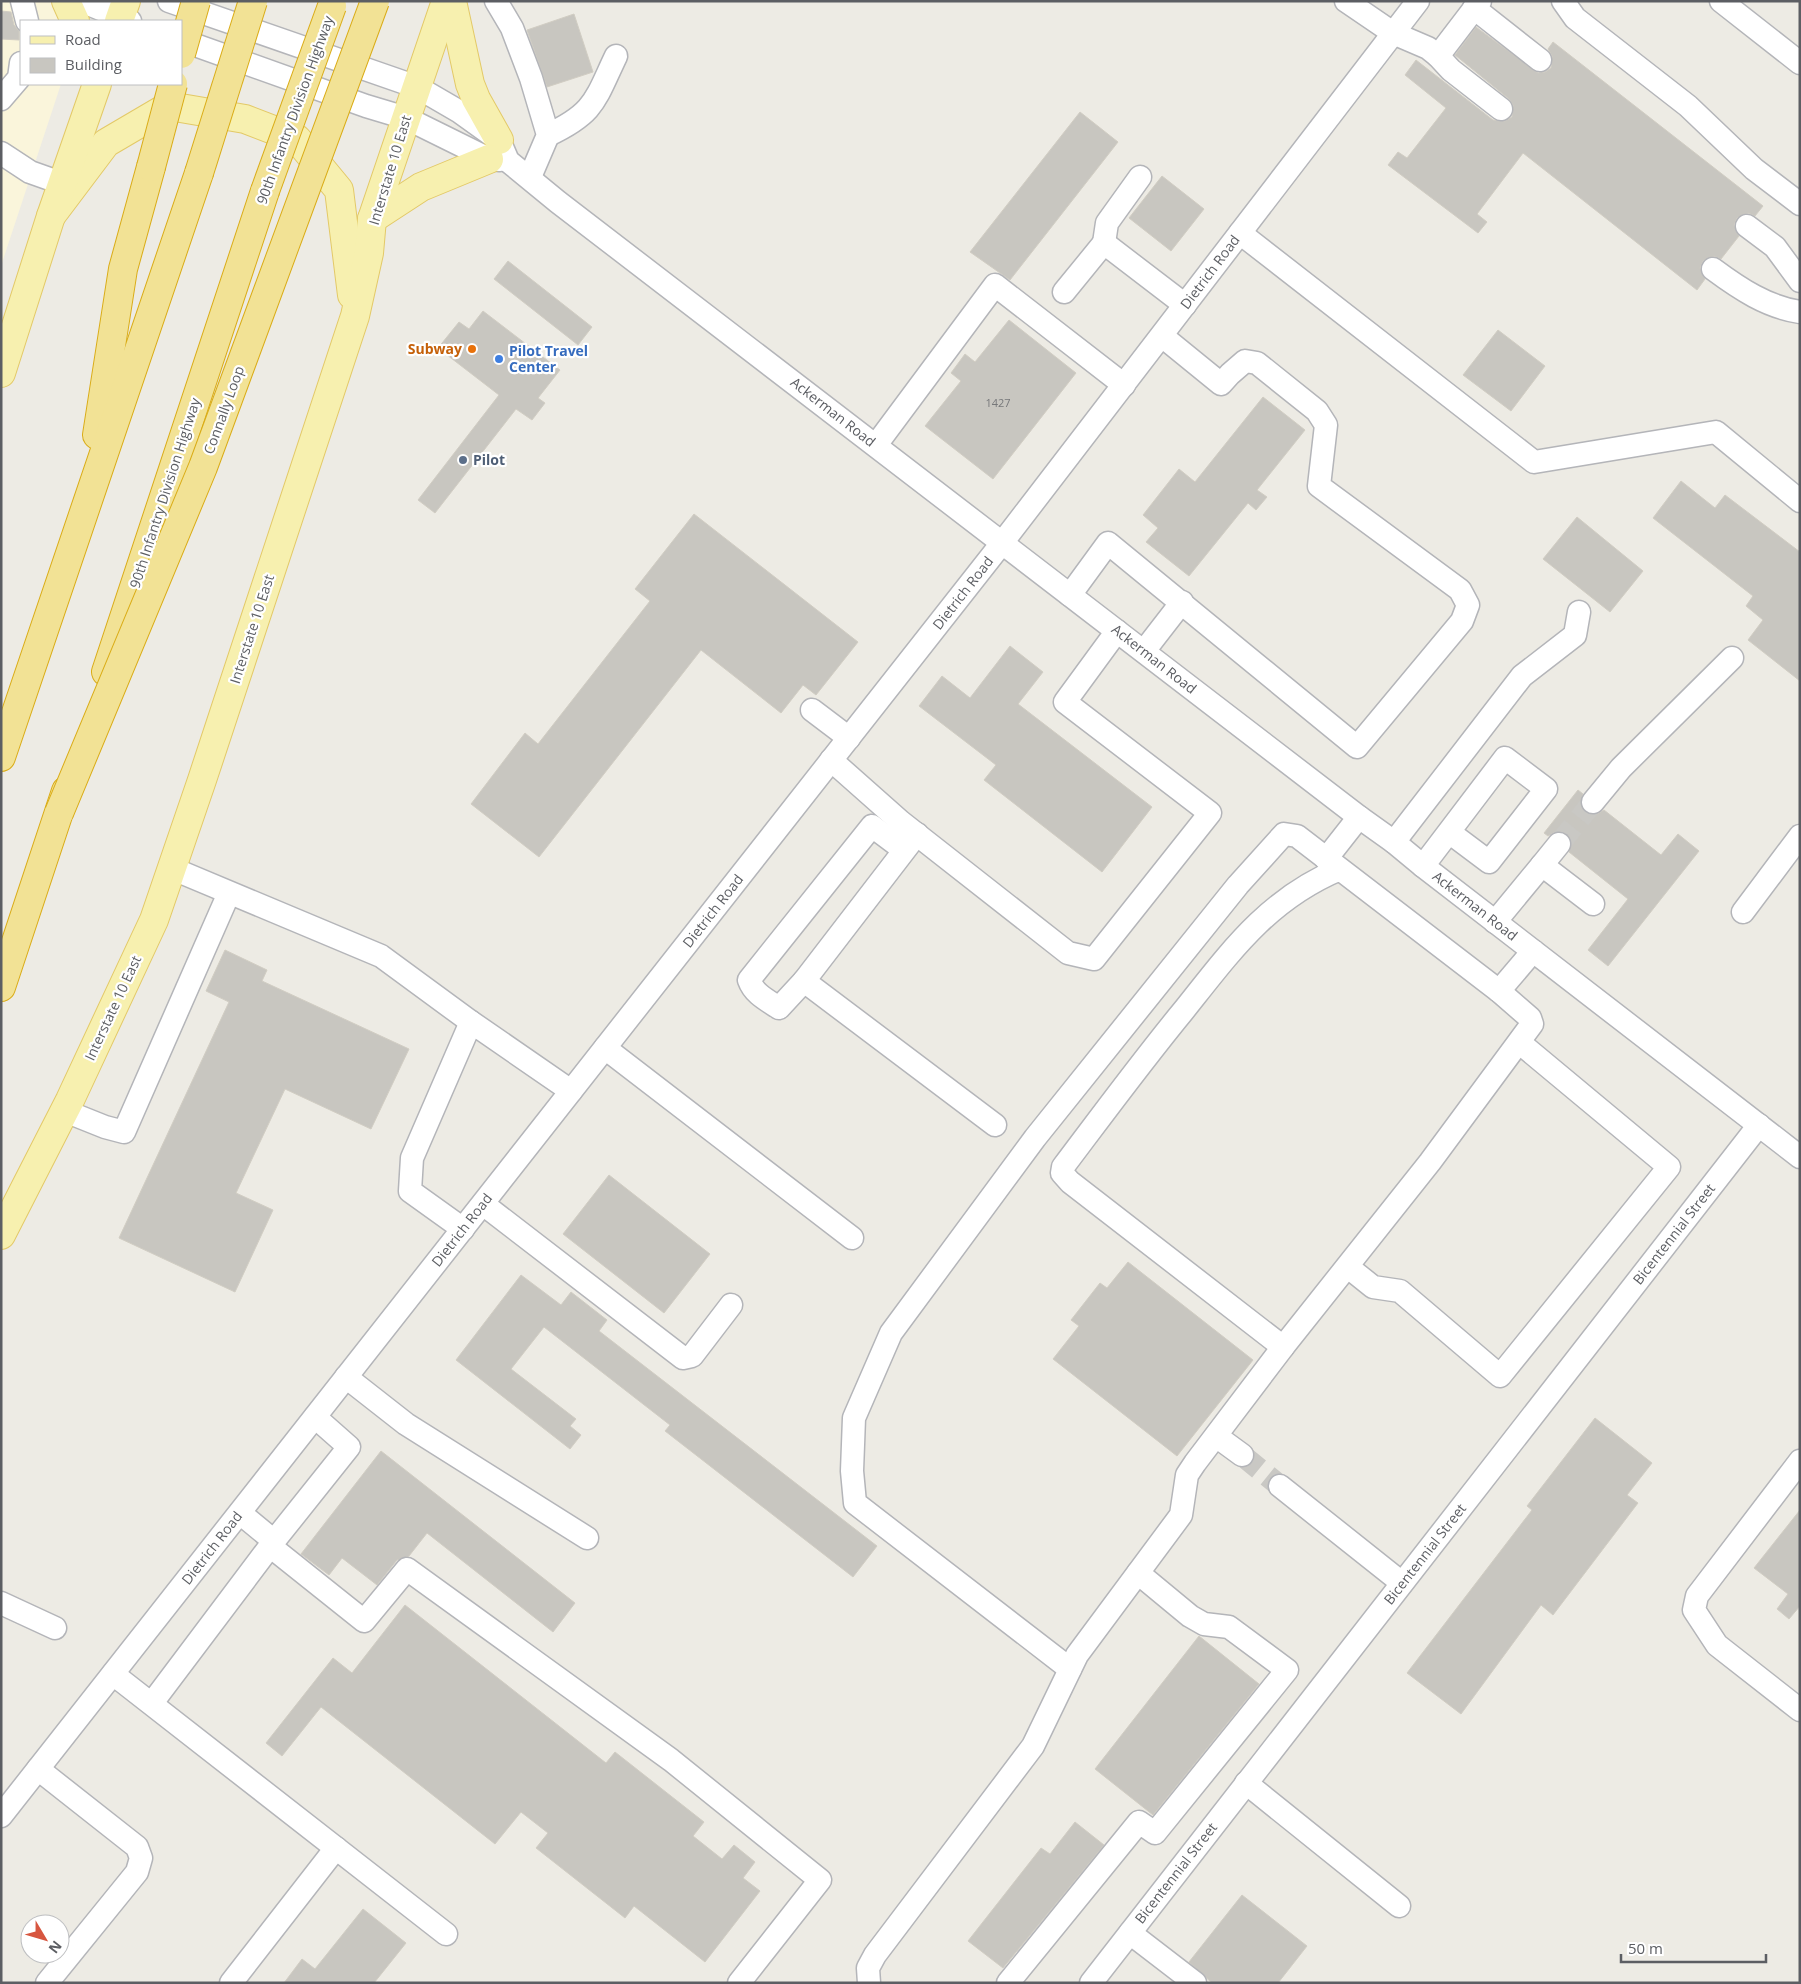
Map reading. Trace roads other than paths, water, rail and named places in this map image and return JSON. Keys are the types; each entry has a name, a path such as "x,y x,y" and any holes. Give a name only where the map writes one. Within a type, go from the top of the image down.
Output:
{"highway":[{"path":"182,50 196,1"},
{"path":"1,757 199,172 253,1"},
{"name":"Connally Loop","path":"59,813 204,467 374,1"},
{"name":"90th Infantry Division Highway","path":"1,987 265,191 333,4"},
{"path":"85,510 123,269 173,85"}],"main road":[{"path":"66,1 75,20"},
{"name":"Interstate 10 East","path":"1,1235 65,1111 154,920 355,316 369,254 372,219 446,1"},
{"path":"372,219 421,187 499,154 470,84 452,1"},
{"path":"78,136 83,85"},
{"path":"1,373 50,216 97,85"},
{"path":"50,216 106,142 169,106 245,119 297,139 339,190 355,316"}],"street":[{"path":"22,1 27,20"},
{"path":"81,1 124,15"},
{"name":"Ackerman Road","path":"169,1 418,87 460,112 499,154 530,177 558,202 1394,842 1800,1157"},
{"path":"1346,1 1393,33 1428,48 1451,70 1501,109"},
{"name":"Dietrich Road","path":"1,1816 1002,543 1418,1"},
{"path":"1563,1 1575,18 1688,106 1754,169 1800,204"},
{"path":"1721,1 1800,63"},
{"path":"1438,56 1477,5 1540,60"},
{"path":"503,6 532,78 548,135 530,177"},
{"name":"Ackerman Road","path":"182,40 366,106 406,118 499,154"},
{"path":"548,135 571,124 592,107 616,56"},
{"path":"1,99 19,78 20,70"},
{"path":"1,153 30,172 62,183"},
{"path":"1064,292 1104,242 1107,224 1140,177"},
{"path":"1747,226 1775,247 1800,281"},
{"path":"1240,234 1534,462 1716,432 1800,501"},
{"path":"1104,242 1186,304"},
{"path":"1713,268 1740,289 1783,309 1800,312"},
{"path":"876,445 995,285 1124,385"},
{"path":"1070,595 1108,544 1182,602 1357,746 1462,621 1468,605 1460,590 1320,486 1326,425 1317,411 1257,363 1245,361 1221,384 1162,336"},
{"path":"1144,651 1182,602"},
{"path":"1394,842 1522,676 1576,635 1579,612"},
{"path":"831,760 910,842 1068,953 1094,959 1210,813 1065,702 1117,631"},
{"path":"1593,802 1621,768 1732,658"},
{"path":"812,710 849,738"},
{"path":"1423,866 1505,758 1546,789 1489,862 1449,832"},
{"path":"1283,1347 1070,1182 1062,1173 1063,1167 1150,1052 1226,957 1260,920 1286,898 1318,878 1333,864 1359,817"},
{"path":"872,826 910,842 804,981 779,1008 762,997 752,987 749,980 872,826"},
{"path":"869,1983 868,1968 875,1955 1033,1746 1077,1655 1181,1515 1187,1475 1283,1347 1348,1267 1531,1028 1530,1018 1499,991 1297,836 1284,834 1270,848 1035,1138 891,1333 854,1418 852,1471 855,1503 1070,1669"},
{"path":"1743,912 1800,836"},
{"path":"1495,922 1559,844"},
{"path":"1542,865 1593,904"},
{"path":"171,868 381,956 471,1022 571,1091"},
{"path":"65,1111 105,1127 124,1132 228,893"},
{"path":"1499,991 1533,951"},
{"path":"804,981 995,1125"},
{"path":"463,1229 410,1191 412,1158 471,1022"},
{"path":"1348,1267 1373,1287 1400,1291 1500,1376 1669,1168 1520,1044"},
{"path":"605,1048 852,1238"},
{"name":"Bicentennial Street","path":"1091,1983 1759,1125"},
{"path":"483,1204 683,1358 692,1356 731,1305"},
{"path":"346,1377 406,1424 587,1538"},
{"path":"152,1703 272,1543 349,1447 315,1417"},
{"path":"1216,1436 1242,1455"},
{"path":"1800,1460 1697,1596 1694,1610 1717,1645 1800,1710"},
{"path":"1280,1486 1402,1583"},
{"path":"240,1513 272,1543 364,1621 407,1569 671,1760 820,1880 739,1983"},
{"path":"1008,1983 1139,1822 1155,1833 1287,1670 1229,1627 1204,1624 1190,1616 1138,1572"},
{"path":"1,1604 55,1628"},
{"path":"113,1674 446,1934"},
{"path":"38,1769 137,1847 140,1858 137,1872 47,1983"},
{"path":"1246,1783 1400,1906"},
{"path":"231,1983 336,1848"},
{"path":"1130,1933 1195,1983"}],"tunnel":[{"path":"1559,844 1593,802"},
{"path":"1242,1455 1280,1486"}],"place":[{"name":"Subway","path":"472,349"},
{"name":"Pilot Travel Center","path":"499,359"},
{"name":"Pilot","path":"463,460"}]}
